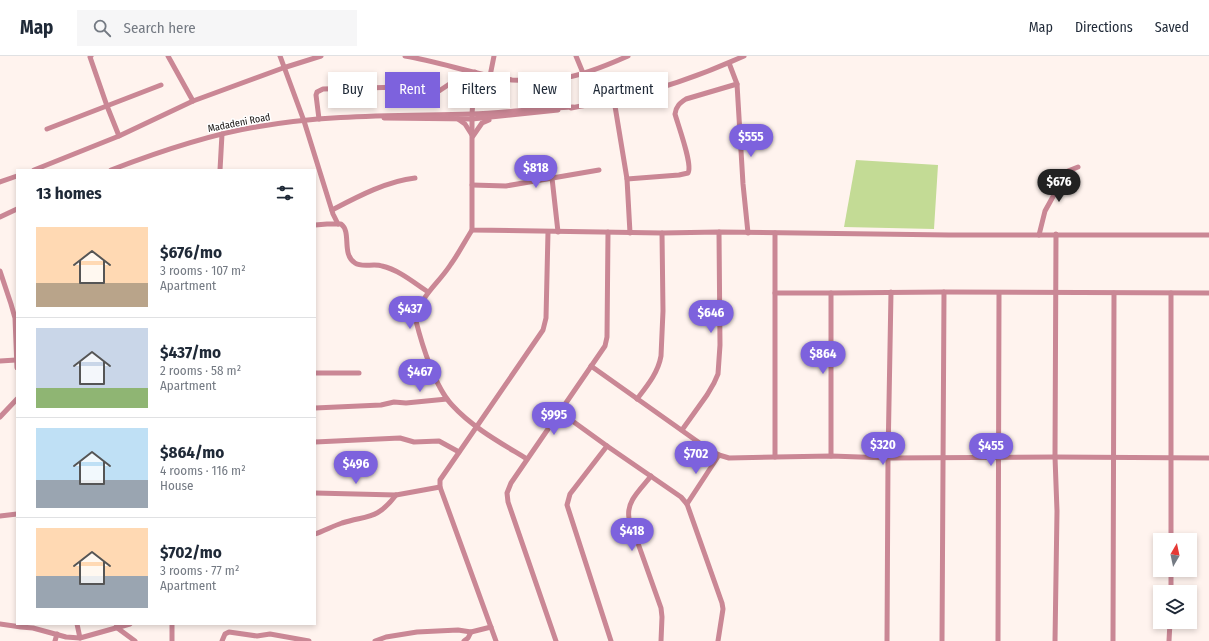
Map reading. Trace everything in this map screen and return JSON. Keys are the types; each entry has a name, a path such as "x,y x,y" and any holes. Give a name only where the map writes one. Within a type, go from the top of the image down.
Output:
{"street":[{"path":"91,56 107,106 119,136"},
{"path":"168,56 193,101"},
{"path":"280,56 283,68 304,121 332,210 338,224"},
{"path":"36,169 119,136 193,101 283,68 321,56"},
{"path":"407,56 475,72"},
{"path":"491,72 494,56"},
{"path":"576,56 583,72"},
{"path":"586,72 628,56"},
{"name":"Madadeni Road","path":"668,86 715,69 744,56"},
{"path":"729,63 738,84 743,184 748,233"},
{"path":"510,79 540,80 566,78 579,74"},
{"path":"627,179 688,173 690,169 675,114 676,109 681,102 686,99 738,84"},
{"path":"47,129 161,85"},
{"path":"319,119 316,95 317,92 323,89 403,87 436,91 448,85"},
{"name":"Madadeni Road","path":"115,169 148,156 222,134 256,127 319,119 394,114 496,117 579,107"},
{"path":"473,108 472,230 451,266 428,292 418,312 416,321 434,375 447,399 476,427 527,460"},
{"name":"Madadeni Road","path":"375,116 395,119 457,119 552,108 573,108"},
{"path":"615,108 627,179 630,233"},
{"path":"473,137 482,123 496,117"},
{"path":"457,119 465,124 473,137"},
{"path":"220,169 222,134"},
{"path":"551,161 558,232"},
{"path":"1038,235 1045,211 1065,175 1068,171 1078,167"},
{"path":"472,185 506,186 599,170"},
{"path":"0,182 16,176"},
{"path":"332,210 362,195 387,185 415,178"},
{"path":"0,217 16,209"},
{"path":"316,226 338,224 344,226 348,252 354,262 359,265 376,264 387,267 428,292"},
{"path":"472,230 630,233 718,232 1209,235"},
{"path":"496,641 440,488 440,480 543,330 546,318 548,232"},
{"path":"556,641 508,502 507,493 527,460 605,346 607,337 608,232"},
{"path":"682,430 707,395 718,374 720,344 718,232"},
{"path":"637,399 655,374 660,364 663,311 662,233"},
{"path":"774,457 775,233"},
{"path":"1055,641 1056,234"},
{"path":"0,271 12,304 15,318 16,360 0,361"},
{"path":"888,641 888,458 891,292"},
{"path":"942,641 944,292"},
{"path":"998,641 999,292"},
{"path":"775,293 1209,293"},
{"path":"1113,641 1114,293"},
{"path":"1171,293 1171,533"},
{"path":"831,294 832,456"},
{"path":"591,366 719,455 728,458 832,456 888,458 1209,458"},
{"path":"316,373 359,373"},
{"path":"316,408 447,399"},
{"path":"0,417 16,400"},
{"path":"560,412 681,497 687,504 722,603 723,609 718,641"},
{"path":"316,442 400,438 414,442 439,441 460,452"},
{"path":"607,446 570,494 567,505 611,641"},
{"path":"687,504 719,455"},
{"path":"651,476 630,502 628,510 661,608 662,617 660,641"},
{"path":"316,493 396,495 440,488"},
{"path":"316,534 343,523 372,516 389,504 396,495"},
{"path":"0,516 16,514"},
{"path":"0,624 33,628 80,638 126,625"},
{"path":"77,625 80,638"},
{"path":"172,625 172,641"},
{"path":"375,641 386,637 417,632 458,630 471,632 491,627"},
{"path":"116,628 135,641"},
{"path":"1169,641 1170,629"},
{"path":"222,641 225,634 229,632 257,636 270,634 309,641"},
{"path":"464,641 468,638 471,632"},
{"path":"55,641 57,634"}],"green space":[{"path":"856,160 938,165 934,229 844,227"}]}
